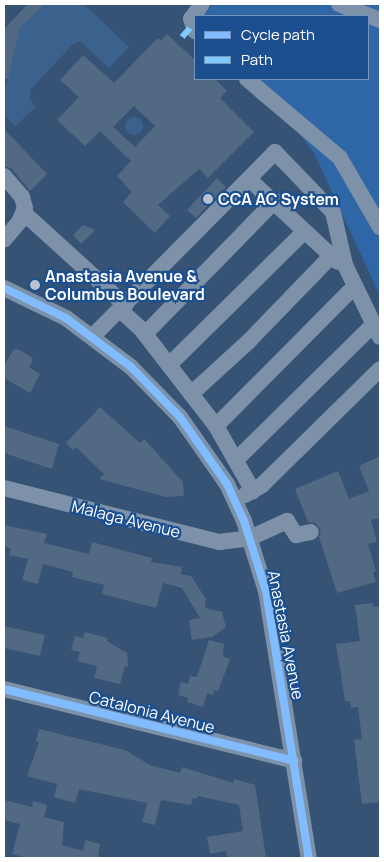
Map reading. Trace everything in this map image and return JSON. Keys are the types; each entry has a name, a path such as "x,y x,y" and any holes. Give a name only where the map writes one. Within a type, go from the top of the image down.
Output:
{"street":[{"path":"194,28 191,19 202,4"},
{"path":"340,4 368,15"},
{"path":"249,80 340,158 380,226"},
{"path":"93,336 250,180 275,152 332,212 345,265 377,330 236,460"},
{"path":"4,176 22,197 24,213 58,242 123,307 169,365 216,426 253,491"},
{"path":"250,180 275,201 330,256 345,265"},
{"path":"144,334 275,201"},
{"path":"4,240 24,213"},
{"path":"169,365 304,232"},
{"path":"191,394 249,341 330,256"},
{"path":"216,426 356,286"},
{"name":"Anastasia Avenue","path":"4,288 53,311 93,336 145,379 174,410 214,462 235,500 250,538 271,616 309,858"},
{"path":"235,500 253,491 380,369"},
{"name":"Malaga Avenue","path":"4,488 220,542 250,538 287,522 296,535 311,532"},
{"name":"Catalonia Avenue","path":"4,690 294,761"}],"shaded area":[{"path":"45,4 84,4 129,47 109,68 80,41 73,44 31,89 30,99 36,107 15,126 4,115 4,94 20,28"},
{"path":"213,4 380,4 380,296 314,153 272,97 253,80 369,80 369,15 204,15"},
{"path":"134,117 140,120 143,126 140,132 134,135 128,132 125,126 128,120"}],"building":[{"path":"28,4 45,4 20,28 8,79 4,78 4,29"},
{"path":"167,34 194,59 194,80 216,80 227,91 220,98 254,132 208,178 199,169 158,205 170,216 155,233 123,202 132,192 117,176 131,161 100,131 85,146 57,120 79,97 60,80 83,55 114,83 158,38 161,40","holes":["134,106 155,126 135,147 113,127"]},
{"path":"4,129 47,174 30,191 12,169 4,166"},
{"name":"CCA AC System","path":"217,178 226,187 196,218 187,210"},
{"path":"83,225 95,230 81,244 73,235"},
{"path":"18,349 30,356 33,360 29,367 40,374 30,393 4,378 4,366 13,350"},
{"path":"100,407 140,443 144,439 183,482 184,496 166,497 99,479 104,474 76,447 73,450 66,443"},
{"path":"4,426 59,444 52,469 4,453"},
{"path":"380,456 380,518 371,520 377,542 368,544 376,571 373,572 376,582 337,593 319,537 321,530 315,523 308,522 295,489 338,471 349,499 369,491 359,466"},
{"path":"4,525 47,534 44,543 89,554 92,542 152,558 151,562 182,567 181,574 191,576 206,599 205,608 222,612 226,627 212,637 192,640 189,620 200,618 182,588 163,583 156,608 102,594 104,585 72,577 73,572 43,564 38,584 22,580 28,559 9,555 11,548 4,547"},
{"path":"373,603 373,607 380,606 380,802 362,804 354,740 362,739 358,707 351,708 350,701 345,701 336,644 360,641 355,605"},
{"path":"4,626 45,635 40,656 4,648"},
{"path":"85,632 108,638 107,641 127,653 128,667 125,666 120,684 94,678 97,666 77,661 80,652 71,650 75,636 83,638"},
{"path":"209,640 224,644 223,657 230,659 218,691 214,690 213,695 207,693 203,707 187,702 188,698 178,695 181,682 188,684 190,676 197,677"},
{"path":"39,729 125,750 150,765 180,773 182,767 233,783 234,779 255,785 266,858 227,858 226,851 210,854 207,837 243,831 239,805 198,796 197,799 193,798 191,805 161,800 155,825 142,822 147,803 79,789 75,803 54,797 57,784 27,776 39,742 36,741"},
{"path":"4,800 32,807 33,801 47,805 44,817 64,822 62,845 83,851 85,840 100,844 98,858 28,858 12,854 20,824 4,820"}],"marked path":[{"path":"182,37 191,27"}],"cycle path":[{"path":"4,288 66,318 131,367 180,417 227,484 244,521 266,591 309,858"},
{"path":"4,689 294,761"}],"place":[{"name":"CCA AC System","path":"208,199"},
{"name":"Anastasia Avenue & Columbus Boulevard","path":"35,285"}]}
